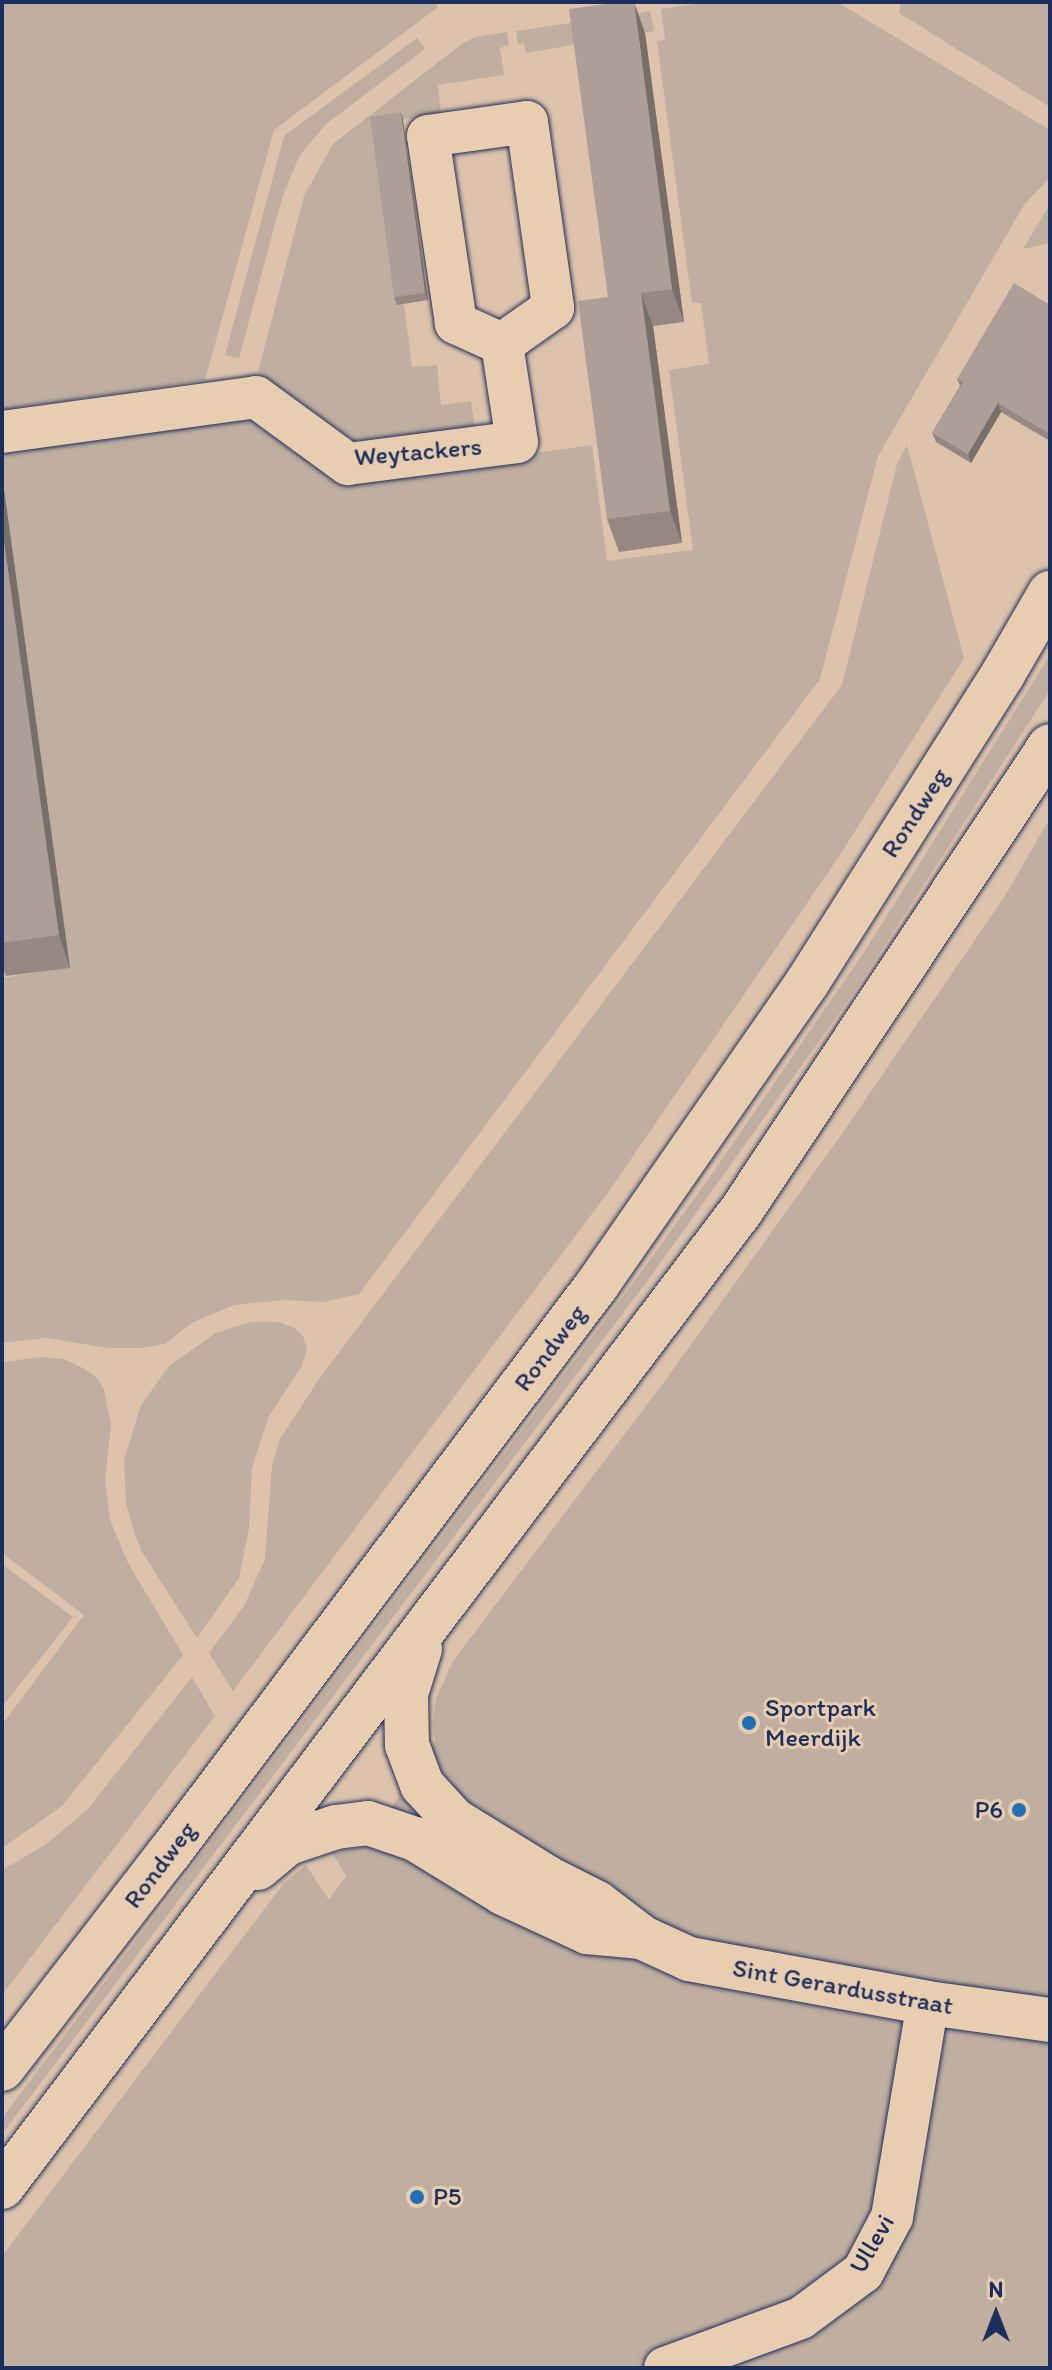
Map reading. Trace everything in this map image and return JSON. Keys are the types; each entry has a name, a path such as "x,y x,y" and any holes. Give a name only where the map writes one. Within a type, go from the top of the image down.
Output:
{"main road":[{"name":"Rondweg","path":"2,2069 170,1852 597,1285 807,983 1003,674 1050,593"},
{"path":"2,2187 741,1211 1050,746"},
{"path":"428,1625 406,1694 407,1745 422,1785 454,1820 548,1878 597,1903 641,1937"},
{"path":"224,1895 288,1843 336,1827 368,1823 415,1839 503,1893 587,1932 641,1937"},
{"name":"Sint Gerardusstraat","path":"641,1937 689,1959 928,2003 1050,2020"}],"street":[{"path":"527,122 553,308 502,344 456,323 428,136 527,122"},
{"name":"Weytackers","path":"2,432 256,397 348,464 517,442 502,344"},
{"name":"Ullevi","path":"665,2368 801,2318 863,2272 892,2217 928,2003"}],"shaded area":[{"path":"2,2 436,2 437,8 274,130 205,380 2,410"},
{"path":"709,2 837,2 1050,130 1050,177 1024,205 878,456 820,679 359,1294 324,1302 285,1300 234,1305 193,1322 165,1344 141,1348 108,1348 46,1338 2,1343 2,978 70,967 2,476 2,453 243,419 259,422 271,429 335,481 592,445 607,561 693,550 669,370 709,364 701,303 692,303 657,41 665,40 661,9"},
{"path":"901,2 1050,2 1050,107 899,13"},
{"path":"650,11 654,31 526,53 524,43 518,44 516,31"},
{"path":"507,32 509,45 500,48 504,75 438,85 441,114 373,124 397,304 404,304 412,367 437,365 441,405 471,401 475,429 358,445 264,383 258,372 304,196 333,144 463,43 475,37"},
{"path":"417,38 425,49 326,124 300,155 283,195 239,358 225,355 284,136"},
{"path":"1050,205 1050,243 1023,249 1042,217"},
{"path":"907,445 964,658 840,855 609,1191 233,1691 209,1653 244,1606 265,1559 272,1465 280,1439 319,1379 842,685 897,464"},
{"path":"1050,655 1050,690 855,991 649,1279 2,2134 2,2118 639,1275 714,1171 864,952"},
{"name":"Sportpark Meerdijk","path":"1050,818 1050,2368 2,2368 2,2256 284,1883 306,1865 329,1900 346,1876 332,1853 366,1846 435,1742 433,1723 436,1698 453,1661 667,1378 839,1138 1005,896"},
{"path":"250,1322 279,1322 294,1328 303,1336 307,1349 301,1367 268,1418 252,1468 249,1528 239,1578 197,1638 142,1552 126,1503 124,1460 141,1405 169,1366 216,1333"},
{"path":"41,1357 64,1359 85,1369 97,1378 104,1389 111,1425 105,1480 110,1520 128,1563 183,1655 62,1806 2,1848 2,1725 84,1615 2,1553 2,1362"},
{"path":"2,1564 73,1617 2,1707"},
{"path":"192,1677 215,1716 2,1995 2,1870 45,1845 87,1810"}],"building":[{"path":"634,2 672,289 641,293 670,511 607,519 578,301 608,297 569,9"},
{"path":"401,112 425,293 394,297 370,117"},
{"path":"1014,283 1050,305 1050,434 998,403 968,454 932,433 963,382 957,379"},
{"path":"2,527 59,935 2,943"}],"place":[{"name":"Sportpark Meerdijk","path":"749,1723"},
{"name":"P6","path":"1019,1810"},
{"name":"P5","path":"417,2197"}]}
